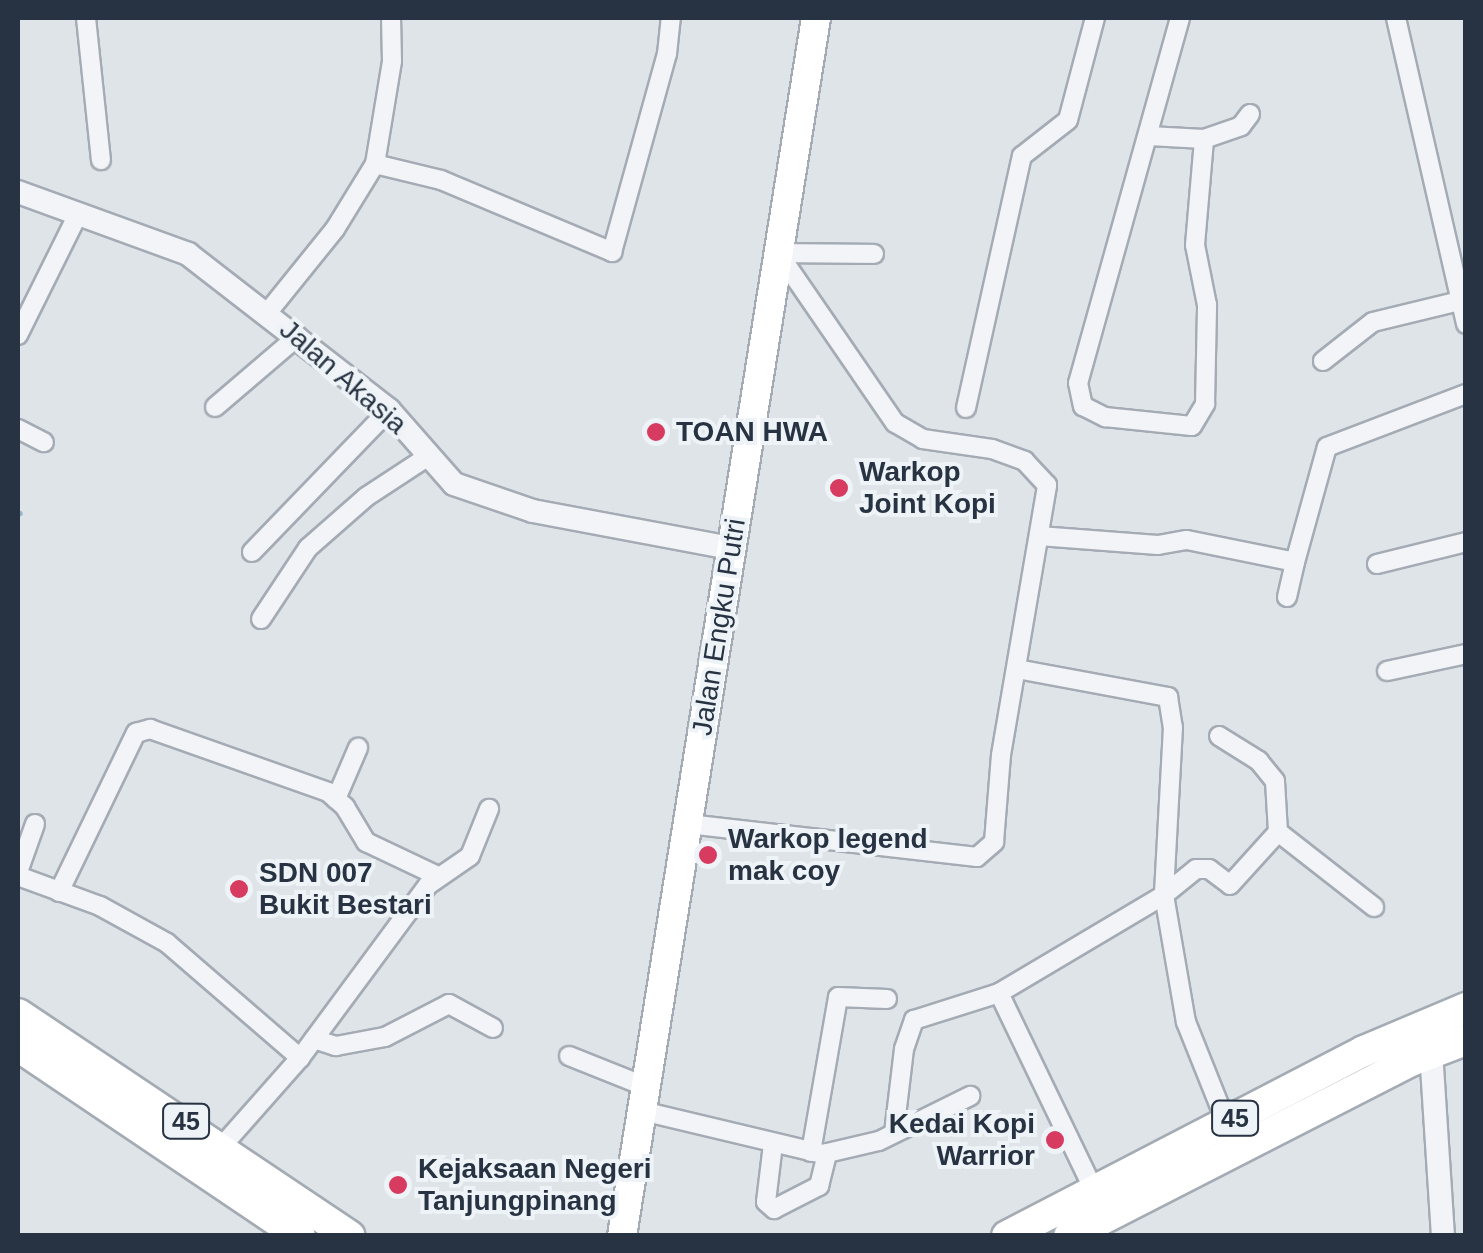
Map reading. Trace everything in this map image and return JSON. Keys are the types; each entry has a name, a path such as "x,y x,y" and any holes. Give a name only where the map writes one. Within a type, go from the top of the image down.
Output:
{"highway":[{"name":"45","path":"1069,1236 1364,1050 1466,1008"},
{"name":"45","path":"18,1014 81,1070 300,1236"},
{"name":"45","path":"1006,1236 1094,1190 1233,1136 1432,1050 1466,1040"},
{"name":"45","path":"18,1046 81,1070 223,1146 349,1236"}],"main road":[{"name":"Jalan Engku Putri","path":"622,1236 640,1097 782,255 816,18"}],"street":[{"path":"86,18 101,160"},
{"path":"268,312 335,228 375,164 392,61 391,18"},
{"path":"375,164 441,180 612,252 668,54 672,18"},
{"path":"966,408 1022,156 1068,120 1095,18"},
{"path":"1180,18 1078,384 1084,406 1104,417 1166,428 1192,426 1205,404 1207,304 1195,246 1204,139"},
{"path":"1396,18 1466,324"},
{"path":"1149,136 1204,139 1241,126 1250,114"},
{"name":"Jalan Akasia","path":"18,192 188,254 268,312 389,410 454,484 500,501 730,548"},
{"path":"18,335 78,214"},
{"path":"782,255 874,254"},
{"path":"688,824 977,857 988,852 1040,536 1043,476 992,449 923,439 895,423 782,255"},
{"path":"1324,360 1374,322 1460,301"},
{"path":"215,407 298,336"},
{"path":"1287,597 1327,447 1466,394"},
{"path":"252,552 389,410"},
{"path":"18,429 44,442"},
{"path":"261,619 308,548 366,496 427,457"},
{"path":"1040,536 1158,545 1188,540 1294,562"},
{"path":"1377,564 1466,542"},
{"path":"1386,671 1466,654"},
{"path":"1017,669 1168,697 1173,727 1164,895 1186,1022 1233,1136"},
{"path":"59,892 136,733 144,730 190,740 336,798 366,842 438,876"},
{"path":"894,1134 904,1048 914,1020 999,994 1164,895 1202,867 1230,885 1278,832 1275,780 1259,761 1219,736"},
{"path":"336,798 358,748"},
{"path":"223,1146 300,1058 438,876 470,856 490,809"},
{"path":"35,824 18,874 112,912 167,943 300,1058"},
{"path":"1278,832 1374,907"},
{"path":"999,994 1094,1190"},
{"path":"773,1144 766,1202 774,1208 819,1186 819,1153 838,997 887,1000"},
{"path":"314,1039 336,1046 396,1034 448,1004 493,1028"},
{"path":"1432,1050 1443,1236"},
{"path":"569,1056 640,1097 773,1144 819,1153 894,1134 970,1096"}],"place":[{"name":"TOAN HWA","path":"656,432"},
{"name":"Warkop Joint Kopi","path":"839,488"},
{"name":"Warkop legend mak coy","path":"708,855"},
{"name":"SDN 007 Bukit Bestari","path":"239,889"},
{"name":"Kedai Kopi Warrior","path":"1055,1140"},
{"name":"Kejaksaan Negeri Tanjungpinang","path":"398,1185"}]}
